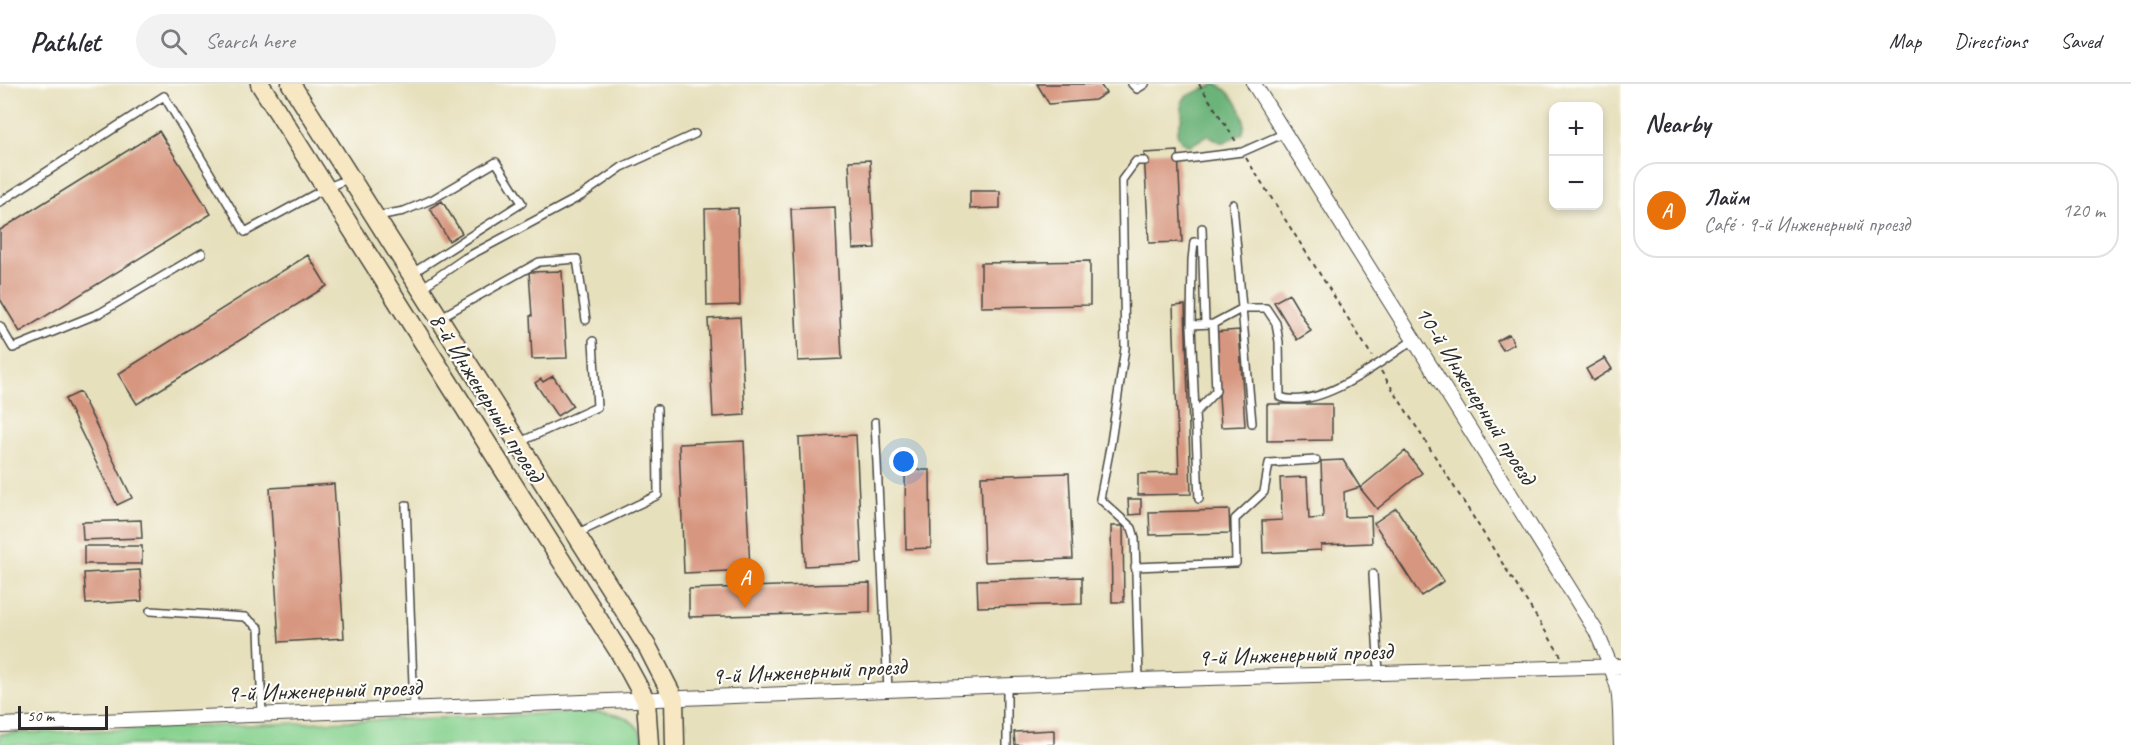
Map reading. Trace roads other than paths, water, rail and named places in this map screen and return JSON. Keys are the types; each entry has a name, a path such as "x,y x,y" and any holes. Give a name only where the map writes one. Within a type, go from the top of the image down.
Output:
{"street":[{"name":"8-й Инженерный проезд","path":"260,84 621,655 645,701 648,745"},
{"name":"8-й Инженерный проезд","path":"291,84 648,648 674,699 675,745"},
{"name":"10-й Инженерный проезд","path":"1254,84 1578,598 1616,666 1621,745"},
{"name":"9-й Инженерный проезд","path":"0,725 1139,680 1616,666"}],"lane":[{"path":"1132,84 1137,88 1145,84"},
{"path":"0,201 164,96 245,232 326,188 350,178"},
{"path":"1179,160 1242,152 1285,133"},
{"path":"416,282 581,196 622,167 695,134"},
{"path":"1139,680 1135,538 1132,528 1100,499 1112,442 1125,348 1122,180 1136,161 1145,161"},
{"path":"375,217 404,211 433,199 496,162 522,203 416,282"},
{"path":"1233,204 1252,423"},
{"path":"1202,228 1205,323"},
{"path":"1199,500 1191,325 1194,242 1203,242"},
{"path":"0,326 13,348 100,313 202,254"},
{"path":"439,318 539,262 577,259 586,320"},
{"path":"1191,325 1213,324 1243,308 1266,308 1276,323 1279,342 1280,397 1286,399 1314,397 1340,387 1415,339"},
{"path":"1195,413 1216,391 1213,324"},
{"path":"518,443 597,406 593,341"},
{"path":"576,534 658,495 657,409"},
{"path":"875,422 888,690"},
{"path":"1135,567 1236,563 1235,519 1264,492 1269,463 1316,460"},
{"path":"406,505 414,709"},
{"path":"1374,574 1379,674"},
{"path":"150,612 245,617 259,628 262,715"},
{"path":"1007,686 1007,745"}],"place":[{"name":"Лайм","path":"745,608"}]}
